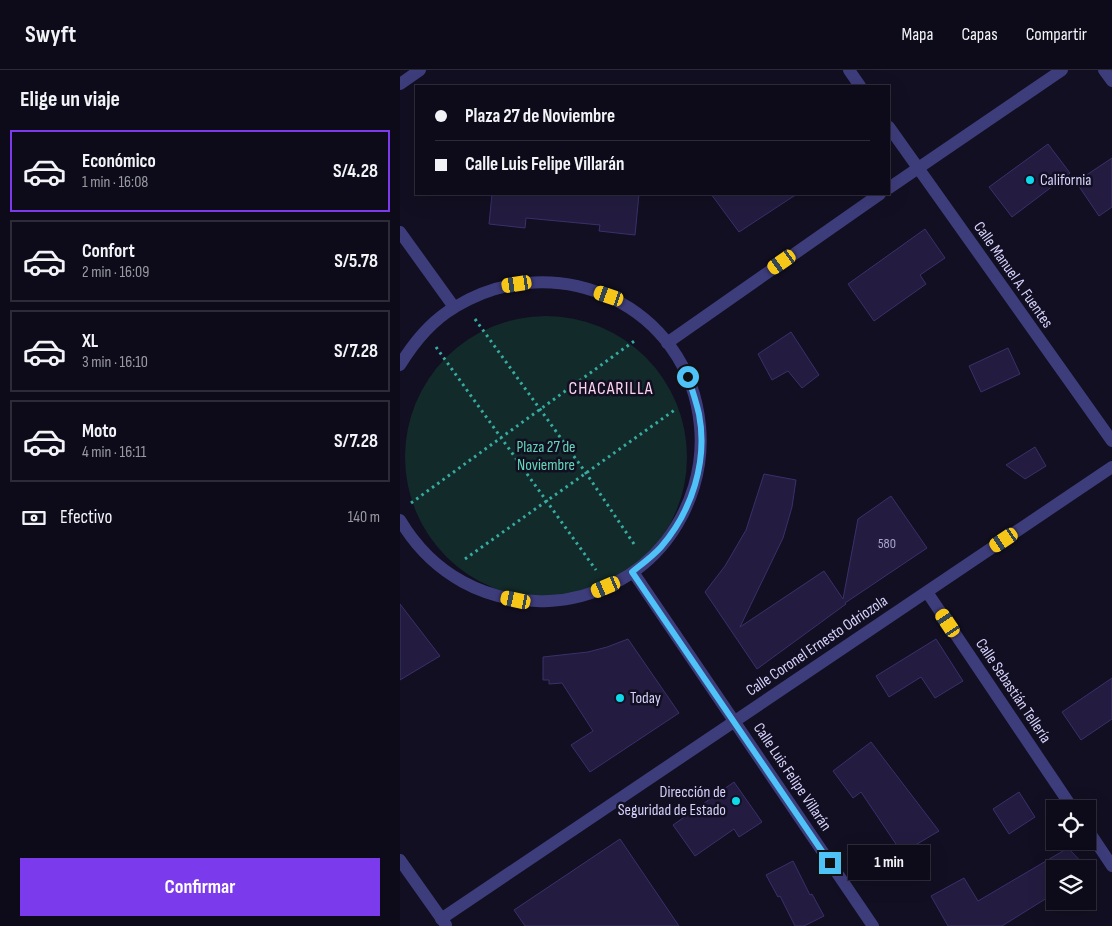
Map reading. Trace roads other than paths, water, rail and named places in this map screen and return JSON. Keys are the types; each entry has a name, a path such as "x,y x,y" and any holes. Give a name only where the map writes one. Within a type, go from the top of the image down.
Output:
{"street":[{"path":"400,84 420,70"},
{"path":"849,70 859,85"},
{"path":"890,187 1062,70"},
{"path":"1104,70 1112,81"},
{"name":"Calle Manuel A. Fuentes","path":"890,128 1112,442"},
{"path":"667,343 879,195"},
{"path":"400,232 454,307"},
{"path":"400,365 423,333 438,319 454,307 478,294 504,286 530,282 557,282 584,287 609,296 632,310 653,327 667,343 683,368 694,396 699,415 701,436 701,456 692,495 673,531 646,562 632,572 616,583 577,597 536,601 496,596 477,589 458,580 442,568 422,549 400,522"},
{"name":"Calle Coronel Ernesto Odriozola","path":"444,922 1112,467"},
{"name":"Calle Luis Felipe Villarán","path":"632,572 873,926"},
{"name":"Calle Sebastián Tellería","path":"926,592 1067,800"},
{"path":"1096,842 1112,866"},
{"path":"400,860 444,922"}],"place":[{"name":"California","path":"1030,180"},
{"name":"Today","path":"620,698"},
{"name":"Dirección de Seguridad de Estado","path":"736,801"}],"district":[{"name":"CHACARILLA","path":"611,388"}],"park label":[{"name":"Plaza 27 de Noviembre","path":"546,456"}]}
